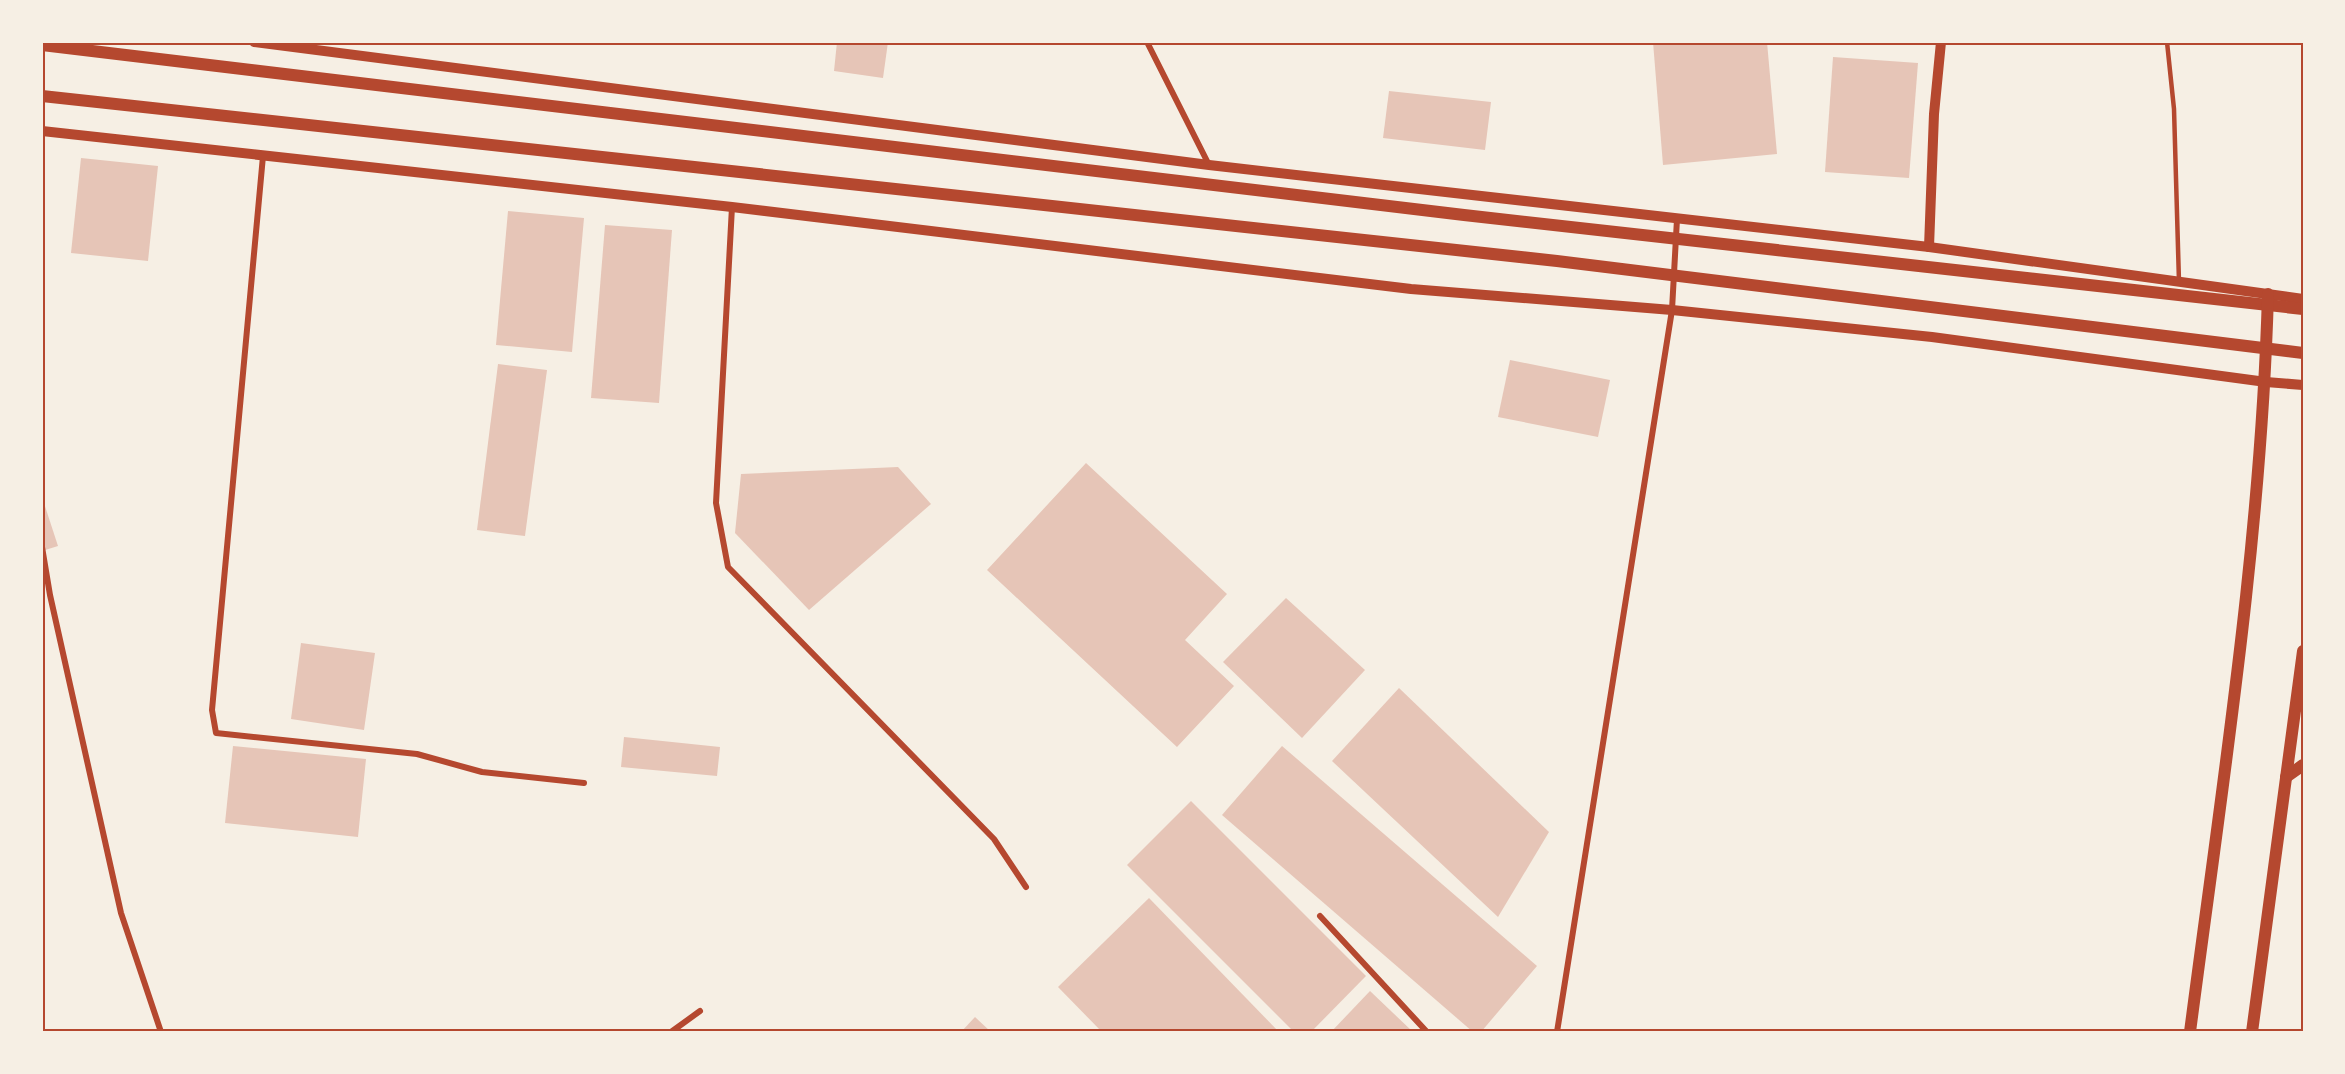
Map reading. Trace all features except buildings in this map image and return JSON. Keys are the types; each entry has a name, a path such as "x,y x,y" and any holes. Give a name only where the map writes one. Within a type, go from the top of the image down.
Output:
{"main road":[{"path":"42,45 1464,215 2303,309"},
{"path":"42,96 1545,260 2303,353"},
{"path":"2190,1032 2248,591 2266,382 2268,294"},
{"path":"2252,1032 2303,651"},
{"path":"2286,777 2303,765"}],"street":[{"path":"254,42 1209,165 1929,248 2303,299"},
{"path":"1147,42 1209,165"},
{"path":"1929,248 1934,114 1941,42"},
{"path":"42,131 732,207 1411,289 1672,310 1932,337 2303,385"},
{"path":"263,156 212,710 216,733 417,754 482,772 584,783"},
{"path":"732,207 716,503 728,567 994,839 1026,887"},
{"path":"1557,1032 1672,310 1677,219"},
{"path":"42,547 50,595 121,914 161,1032"},
{"path":"1320,916 1406,1012 1427,1032"},
{"path":"671,1032 699,1011"}],"lane":[{"path":"2167,42 2174,109 2179,282"}]}
